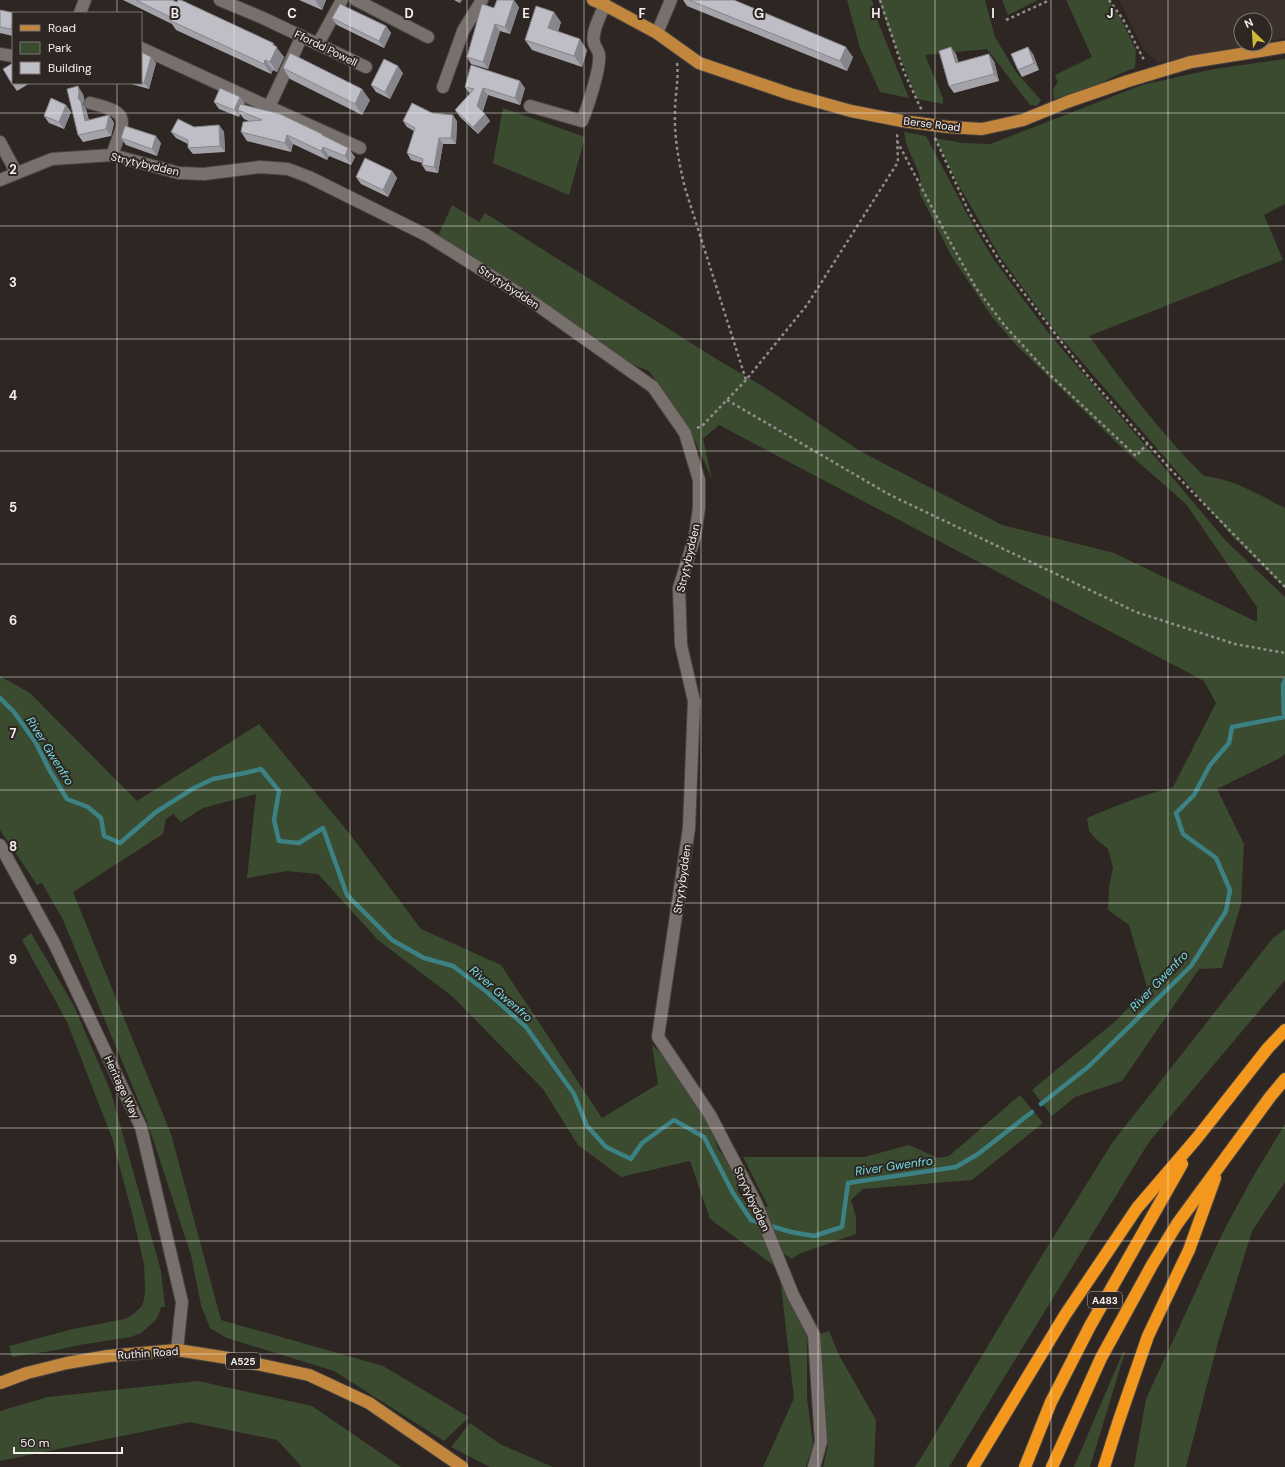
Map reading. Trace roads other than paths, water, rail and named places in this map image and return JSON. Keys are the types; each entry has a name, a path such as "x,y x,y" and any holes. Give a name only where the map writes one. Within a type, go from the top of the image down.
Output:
{"highway":[{"name":"A483","path":"1025,1467 1052,1402 1090,1326 1197,1138 1268,1048 1285,1030"},
{"name":"A483","path":"1052,1467 1100,1358 1152,1265 1177,1224 1270,1097 1285,1079"},
{"path":"973,1467 1066,1315 1137,1208 1197,1138"},
{"name":"A483","path":"1104,1467 1148,1336 1189,1250 1221,1164"}],"main road":[{"name":"Berse Road","path":"592,0 605,4 657,33 699,63 790,94 851,111 948,127 982,129 1023,120 1067,102 1191,62 1285,47"},
{"name":"Ruthin Road","path":"0,1382 27,1373 67,1363 108,1356 178,1350 228,1358 309,1374 369,1403 455,1465"}],"street":[{"path":"80,12 85,0"},
{"name":"Ffordd Powell","path":"220,0 263,18 366,67"},
{"path":"318,44 342,0"},
{"path":"356,0 428,36"},
{"path":"443,87 463,31 482,0"},
{"path":"657,33 671,0"},
{"path":"530,106 582,121 598,68 599,55 594,42 594,32 605,4"},
{"path":"268,107 302,36"},
{"path":"142,48 360,148"},
{"path":"0,54 12,56"},
{"path":"90,103 106,107 118,113 122,118 122,126 112,155"},
{"path":"0,142 16,172"},
{"name":"Strytybydden","path":"0,180 16,172 52,159 112,155 179,173 204,174 260,167 288,169 309,177 426,235 533,302 653,387 685,433 699,480 699,508 695,536 679,588 681,645 694,700 689,828 658,1038 710,1115 756,1203 794,1295 814,1335 820,1442 814,1467"},
{"name":"Heritage Way","path":"0,844 54,943 141,1127 182,1302 178,1350"}],"waterway":[{"name":"River Gwenfro","path":"1041,1104 1088,1067 1191,966 1226,911 1230,890 1216,858 1183,834 1176,813 1194,795 1210,765 1229,743 1232,727 1284,717 1283,685 1285,680"},
{"name":"River Gwenfro","path":"0,698 14,712 36,743 50,771 67,799 88,807 101,818 104,836 120,843 156,812 194,788 213,779 261,769 279,791 274,820 279,841 299,843 323,828 347,895 392,940 424,958 453,966 487,992 526,1027 574,1094 587,1126 606,1147 631,1159 642,1143 674,1120 704,1137 733,1193 751,1220 791,1232 814,1236 842,1227 848,1183 956,1167 978,1154 1032,1112"}]}
